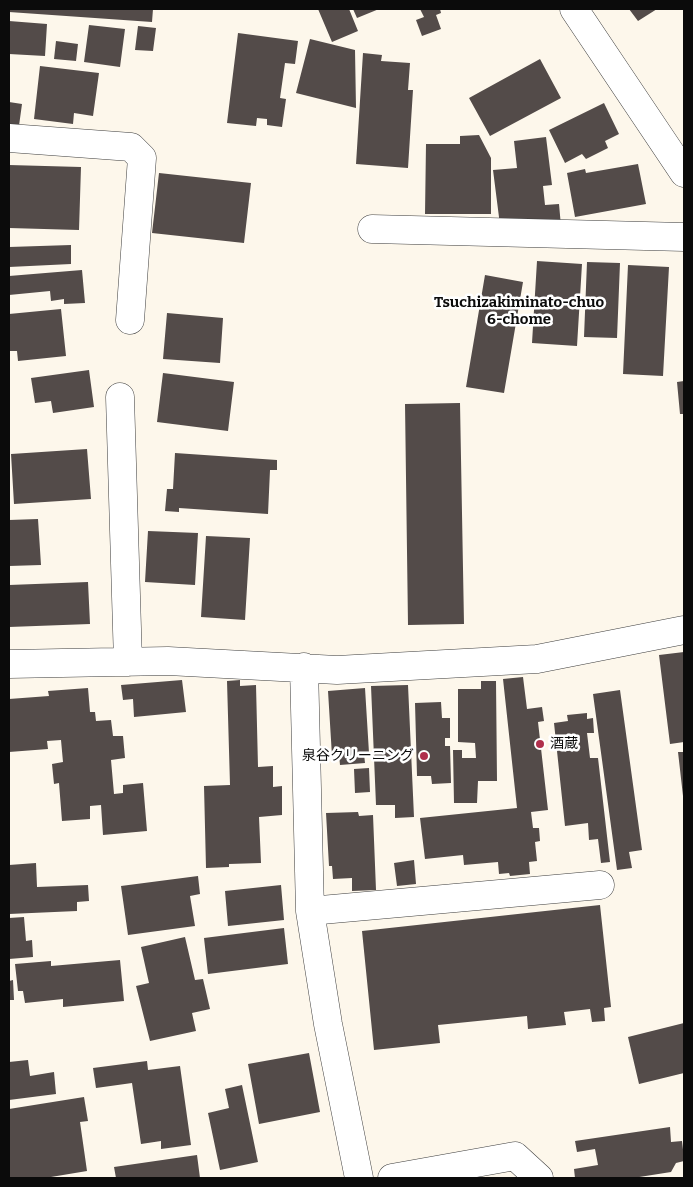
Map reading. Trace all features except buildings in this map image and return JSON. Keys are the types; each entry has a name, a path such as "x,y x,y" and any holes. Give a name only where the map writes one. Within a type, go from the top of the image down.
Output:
{"street":[{"path":"582,11 684,173"},
{"path":"9,138 131,147 142,158 130,320"},
{"path":"372,229 684,237"},
{"path":"120,397 128,662"},
{"path":"9,664 168,662 337,670 537,659 684,630"},
{"path":"304,668 310,911 328,1024 359,1178"},
{"path":"310,911 600,885"},
{"path":"392,1178 516,1156 539,1178"}],"place":[{"name":"酒蔵","path":"540,744"},
{"name":"泉谷クリーニング","path":"424,756"}],"district":[{"name":"Tsuchizakiminato-chuo 6-chome","path":"519,312"}]}
